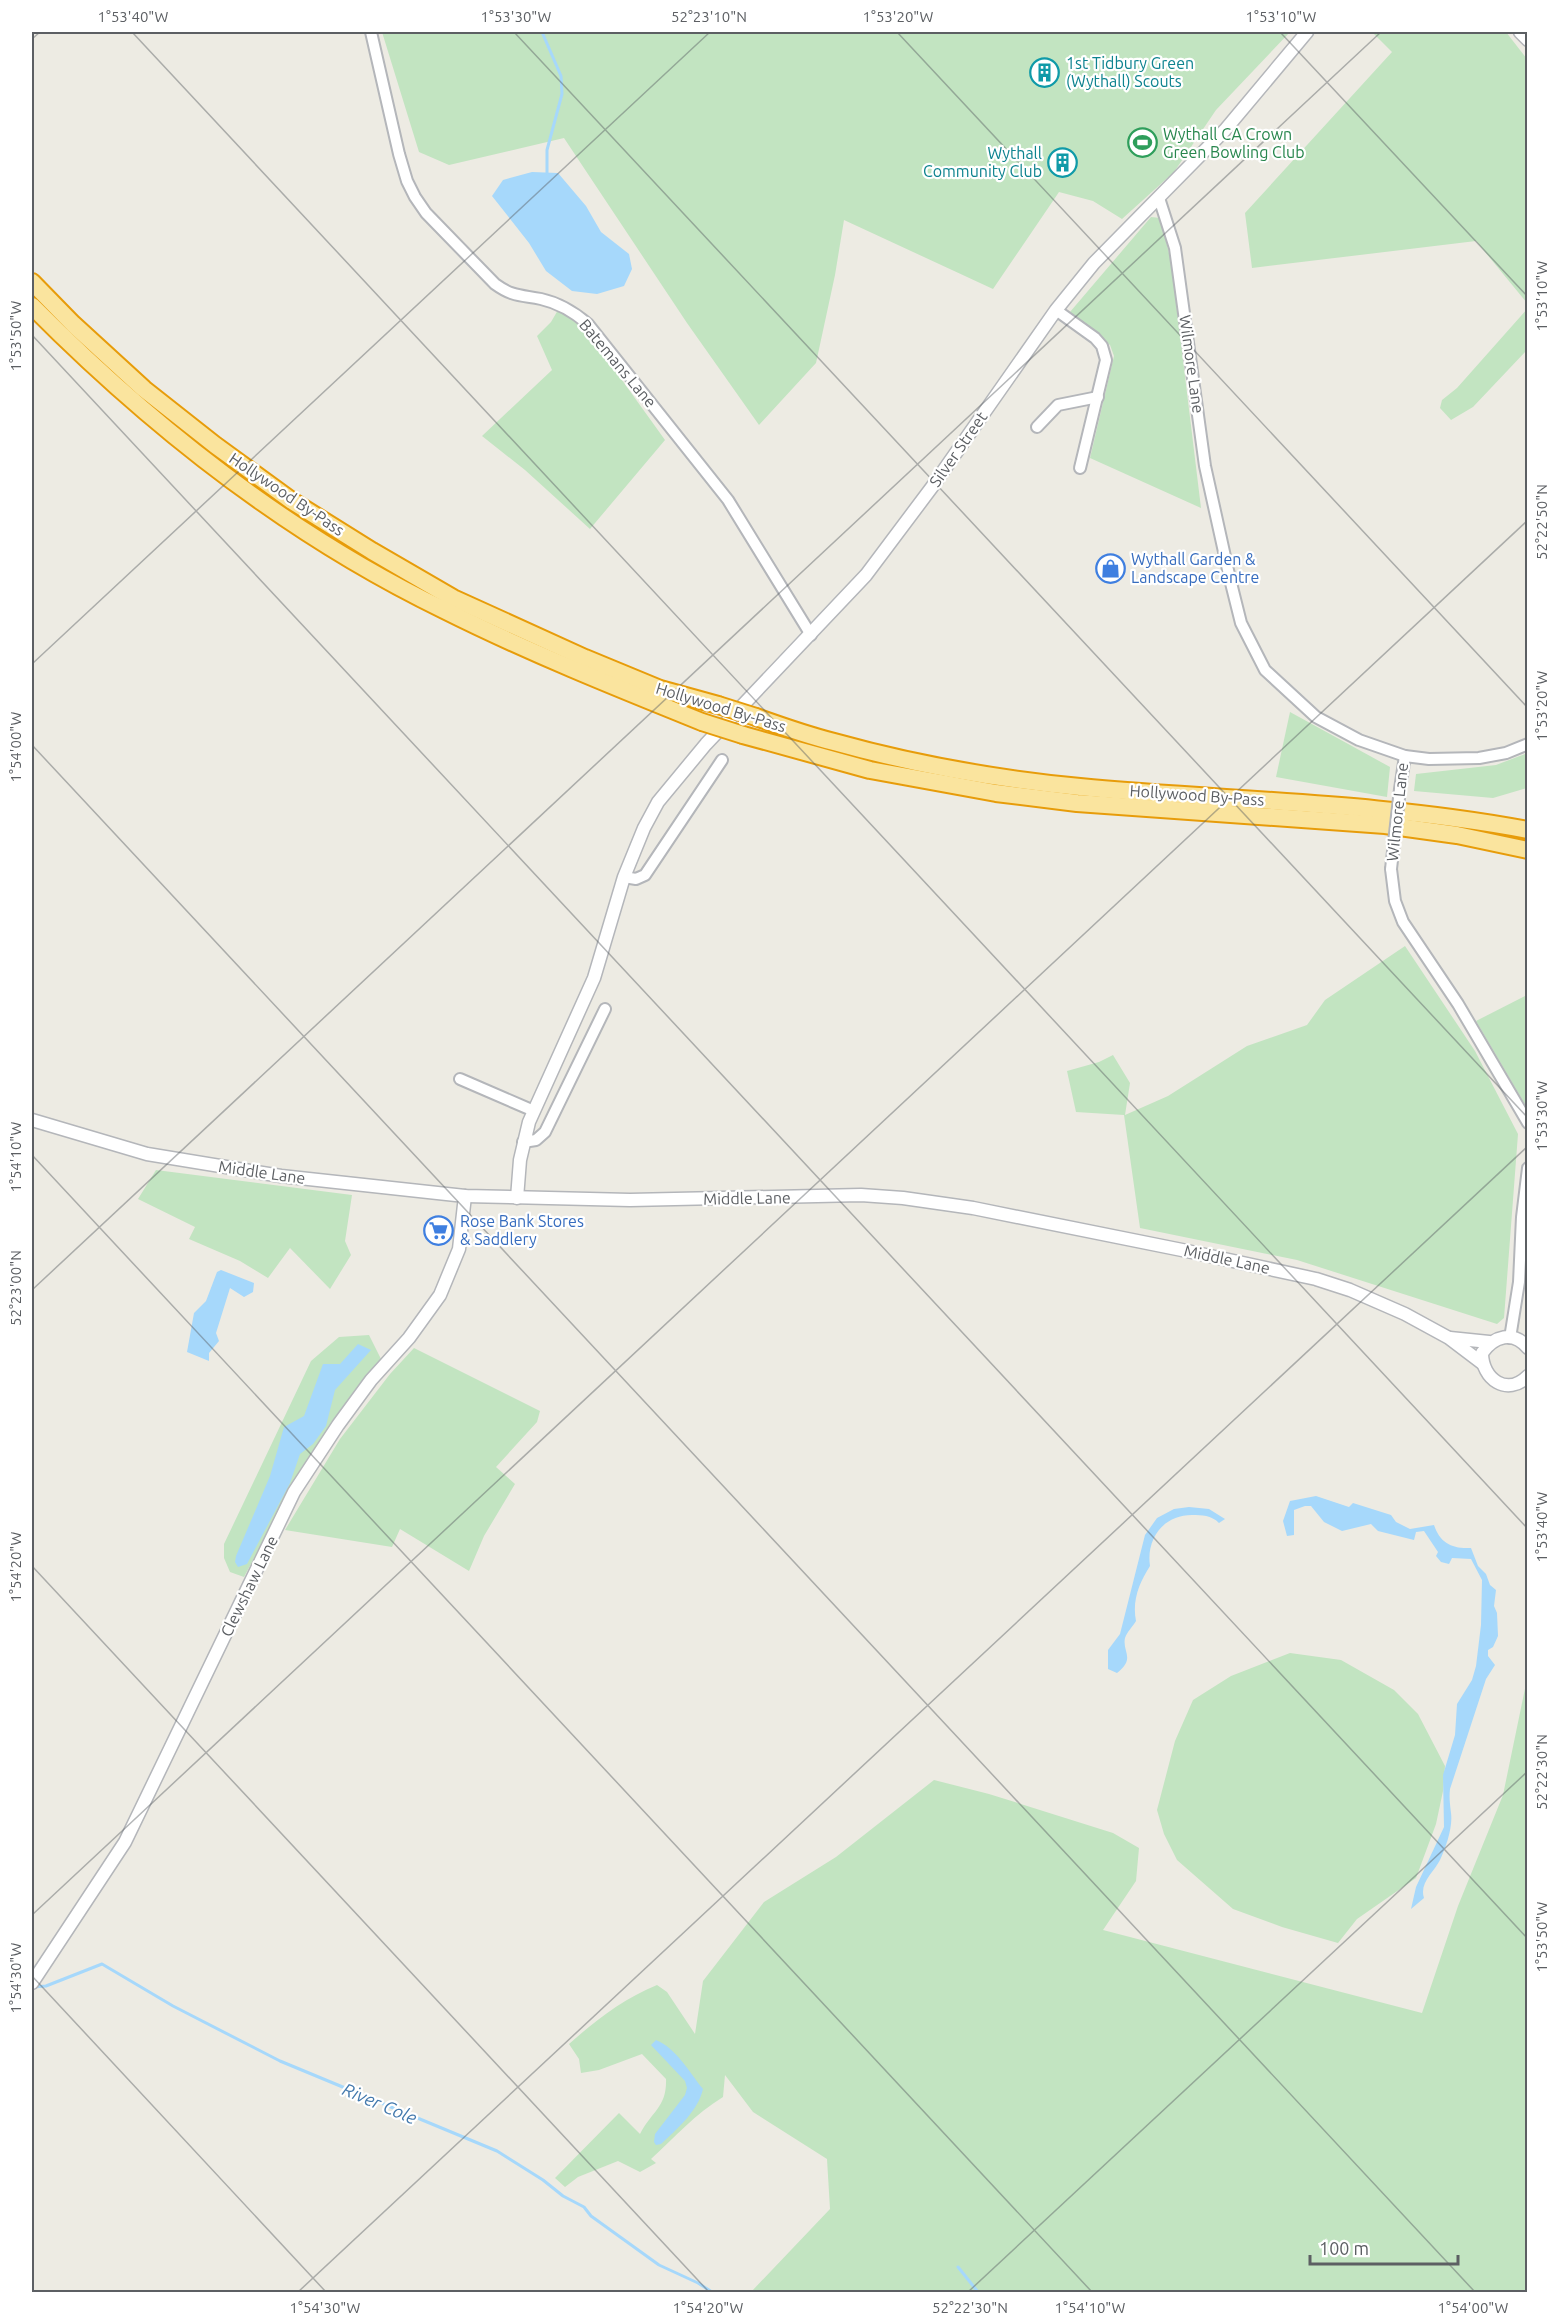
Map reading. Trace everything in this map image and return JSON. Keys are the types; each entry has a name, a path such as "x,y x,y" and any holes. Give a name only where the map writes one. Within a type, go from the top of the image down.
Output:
{"highway":[{"name":"Hollywood By-Pass","path":"32,282 73,324 144,389 215,446 292,501 453,598 585,658 660,689 832,742 879,754 1001,776 1078,787 1319,803 1449,818 1527,830"},
{"name":"Hollywood By-Pass","path":"32,306 133,401 206,459 281,515 363,566 464,620 583,674 702,722 870,770 996,793 1077,803 1385,825 1457,835 1527,850"}],"street":[{"name":"Batemans Lane","path":"371,32 407,181 426,213 495,284 506,292 514,296 540,299 569,309 588,324 728,500 811,634"},
{"name":"Silver Street","path":"517,1198 523,1142 534,1111 594,978 624,877 644,828 658,802 706,744 872,566 932,487 1056,310 1094,263 1225,130 1307,32"},
{"path":"1520,32 1527,40"},
{"name":"Wilmore Lane","path":"1159,198 1175,248 1205,466 1241,623 1265,670 1316,717 1359,740 1406,756 1391,869 1395,901 1403,922 1458,1004 1527,1123"},
{"path":"1056,310 1083,328 1102,346 1106,360 1080,468"},
{"path":"1036,427 1058,405 1098,397"},
{"path":"1406,756 1438,759 1479,758 1506,753 1527,744"},
{"path":"624,877 636,879 645,875 722,760"},
{"path":"523,1142 536,1140 546,1132 605,1009"},
{"path":"460,1079 534,1111"},
{"name":"Middle Lane","path":"32,1120 147,1154 281,1176 465,1196 630,1200 861,1195 903,1198 1044,1221 1305,1276 1377,1301 1449,1338 1482,1363 1488,1376 1497,1383 1511,1386 1520,1384 1527,1376"},
{"path":"1510,1338 1519,1282 1527,1168"},
{"name":"Clewshaw Lane","path":"32,1983 125,1842 294,1492 371,1380 409,1338 440,1295 459,1250 465,1196"},
{"name":"Middle Lane","path":"1449,1338 1489,1342 1497,1338 1510,1338 1526,1345"},
{"path":"1482,1363 1482,1353 1489,1342"}],"green space":[{"path":"382,32 1290,32 1216,110 1174,172 1122,219 1093,201 1059,192 993,289 844,220 816,363 759,425 687,323 564,138 449,165 419,152"},
{"path":"1372,32 1506,32 1527,59 1527,303 1476,241 1252,268 1245,213 1392,52"},
{"path":"1151,217 1160,218 1171,261 1201,508 1090,458 1114,356 1110,345 1070,312"},
{"path":"1527,309 1527,350 1473,407 1451,420 1440,408 1442,400 1457,388"},
{"path":"558,310 581,323 665,440 590,529 525,470 482,436 552,370 537,336 551,322"},
{"path":"1290,712 1390,767 1387,797 1276,777"},
{"path":"1527,755 1527,788 1493,798 1414,791 1416,774 1496,765"},
{"path":"1405,946 1475,1051 1518,1134 1504,1318 1497,1324 1297,1260 1140,1228 1124,1115 1076,1112 1067,1071 1099,1062 1113,1055 1130,1083 1125,1115 1168,1096 1247,1046 1307,1025 1325,1000"},
{"path":"1527,995 1527,1108 1476,1021"},
{"path":"156,1170 352,1195 345,1241 351,1255 330,1289 290,1248 268,1278 240,1261 189,1239 195,1227 138,1199"},
{"path":"369,1335 381,1359 319,1443 286,1497 244,1577 230,1572 224,1558 224,1544 311,1361 339,1337"},
{"path":"414,1348 540,1411 537,1422 496,1467 515,1484 484,1536 469,1571 400,1529 392,1547 285,1530 340,1439 390,1374"},
{"path":"1290,1653 1341,1660 1394,1690 1418,1714 1445,1766 1443,1791 1436,1824 1416,1878 1357,1919 1338,1943 1282,1927 1233,1909 1177,1860 1164,1834 1157,1810 1175,1741 1193,1700 1231,1676"},
{"path":"1527,1679 1527,2292 751,2292 830,2209 827,2159 753,2112 725,2075 723,2097 694,2118 651,2159 656,2163 640,2172 618,2161 578,2177 565,2187 555,2178 619,2113 640,2134 661,2103 666,2088 666,2079 642,2054 599,2070 581,2073 579,2059 569,2044 610,2011 657,1985 667,1992 695,2034 703,1981 764,1902 836,1857 934,1780 989,1794 1113,1833 1139,1848 1136,1881 1103,1930 1422,2013 1458,1906 1503,1795"}],"water":[{"path":"532,172 558,173 586,206 601,232 629,254 632,269 624,286 597,294 572,291 546,271 529,243 492,196 503,180"},
{"path":"221,1270 254,1283 253,1292 244,1297 230,1288 216,1333 219,1341 209,1353 209,1361 187,1352 194,1313 206,1301 217,1272"},
{"path":"358,1344 371,1350 335,1390 326,1426 313,1444 300,1454 290,1483 247,1564 238,1567 235,1562 236,1556 270,1476 284,1427 304,1416 323,1364 340,1364"},
{"path":"1316,1496 1349,1507 1353,1503 1391,1515 1396,1522 1410,1529 1434,1525 1448,1544 1471,1548 1478,1566 1496,1590 1494,1606 1497,1613 1498,1636 1493,1647 1488,1650 1488,1656 1495,1665 1486,1679 1450,1789 1451,1819 1447,1843 1440,1860 1425,1883 1424,1898 1411,1909 1416,1887 1444,1827 1443,1775 1455,1735 1457,1704 1472,1680 1476,1666 1481,1625 1482,1580 1471,1559 1452,1558 1449,1564 1441,1562 1436,1556 1438,1552 1424,1531 1416,1532 1414,1540 1378,1531 1371,1524 1342,1531 1324,1522 1311,1506 1305,1506 1294,1510 1294,1535 1287,1536 1283,1521 1290,1501"},
{"path":"1189,1507 1209,1509 1225,1519 1219,1523 1206,1516 1182,1516 1173,1519 1159,1530 1151,1547 1150,1566 1137,1592 1136,1621 1125,1638 1126,1663 1117,1673 1108,1669 1108,1650 1120,1634 1145,1535 1157,1518 1174,1509"},
{"path":"656,2040 676,2055 703,2089 697,2105 686,2119 661,2144 656,2145 655,2134 685,2095 687,2088 685,2081 651,2045"}],"waterway":[{"path":"542,32 561,76 562,94 547,150 547,173"},
{"name":"River Cole","path":"33,1987 46,1986 102,1964 173,2006 280,2061 497,2151 543,2180 563,2196 584,2207 591,2216 659,2265 712,2292"},
{"path":"958,2267 978,2292"}],"place":[{"name":"1st Tidbury Green (Wythall) Scouts","path":"1045,72"},
{"name":"Wythall CA Crown Green Bowling Club","path":"1142,143"},
{"name":"Wythall Community Club","path":"1063,162"},
{"name":"Wythall Garden & Landscape Centre","path":"1110,568"},
{"name":"Rose Bank Stores & Saddlery","path":"439,1230"}]}
